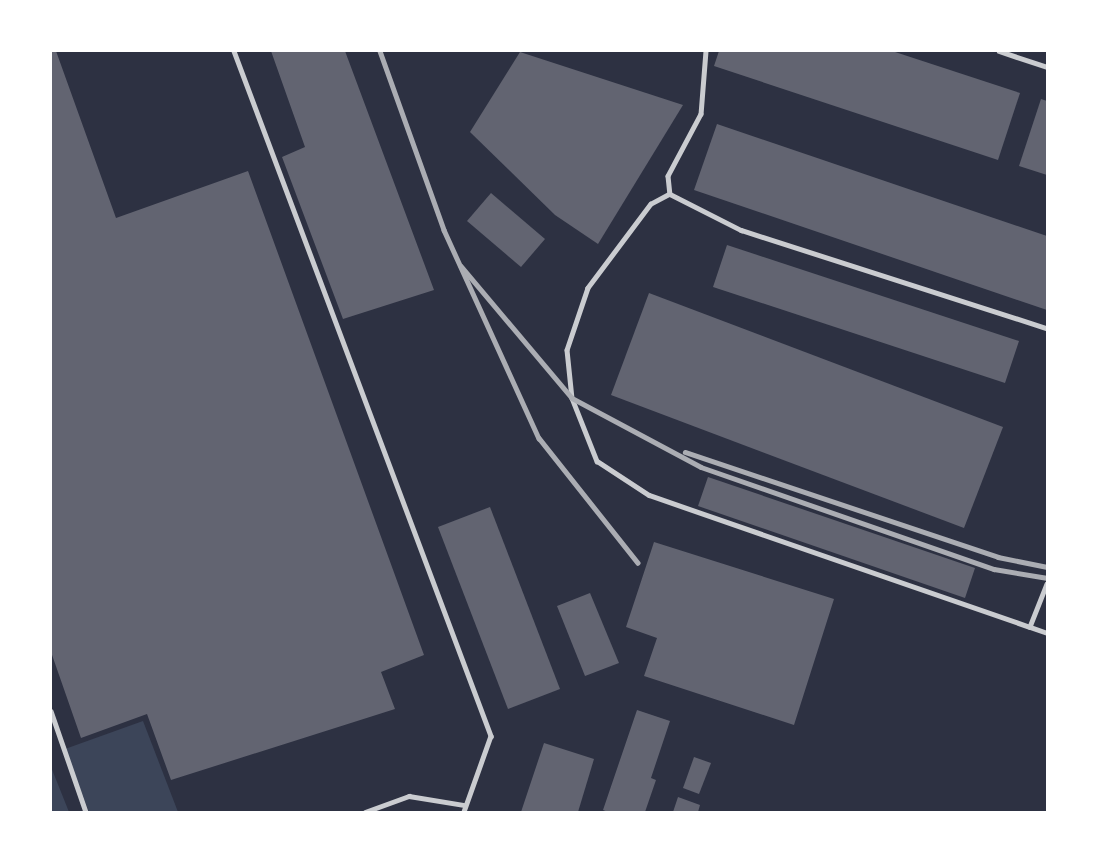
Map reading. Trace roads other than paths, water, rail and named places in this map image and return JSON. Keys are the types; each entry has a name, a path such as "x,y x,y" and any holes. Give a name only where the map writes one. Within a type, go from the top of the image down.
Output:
{"lane":[{"path":"234,51 491,736 464,805 464,812"},
{"path":"670,194 668,176 701,114 706,51"},
{"path":"999,51 1047,67"},
{"path":"670,194 741,230 1047,328"},
{"path":"670,194 651,204 588,288 567,350 572,398 597,461 649,495 1047,633"},
{"path":"1030,627 1047,584"},
{"path":"51,711 86,812"},
{"path":"365,812 409,796 464,805"}],"railway":[{"path":"380,51 444,230 539,438 638,563"},
{"path":"461,266 572,398 701,467 994,569 1047,578"},
{"path":"685,452 998,557 1047,567"}]}
